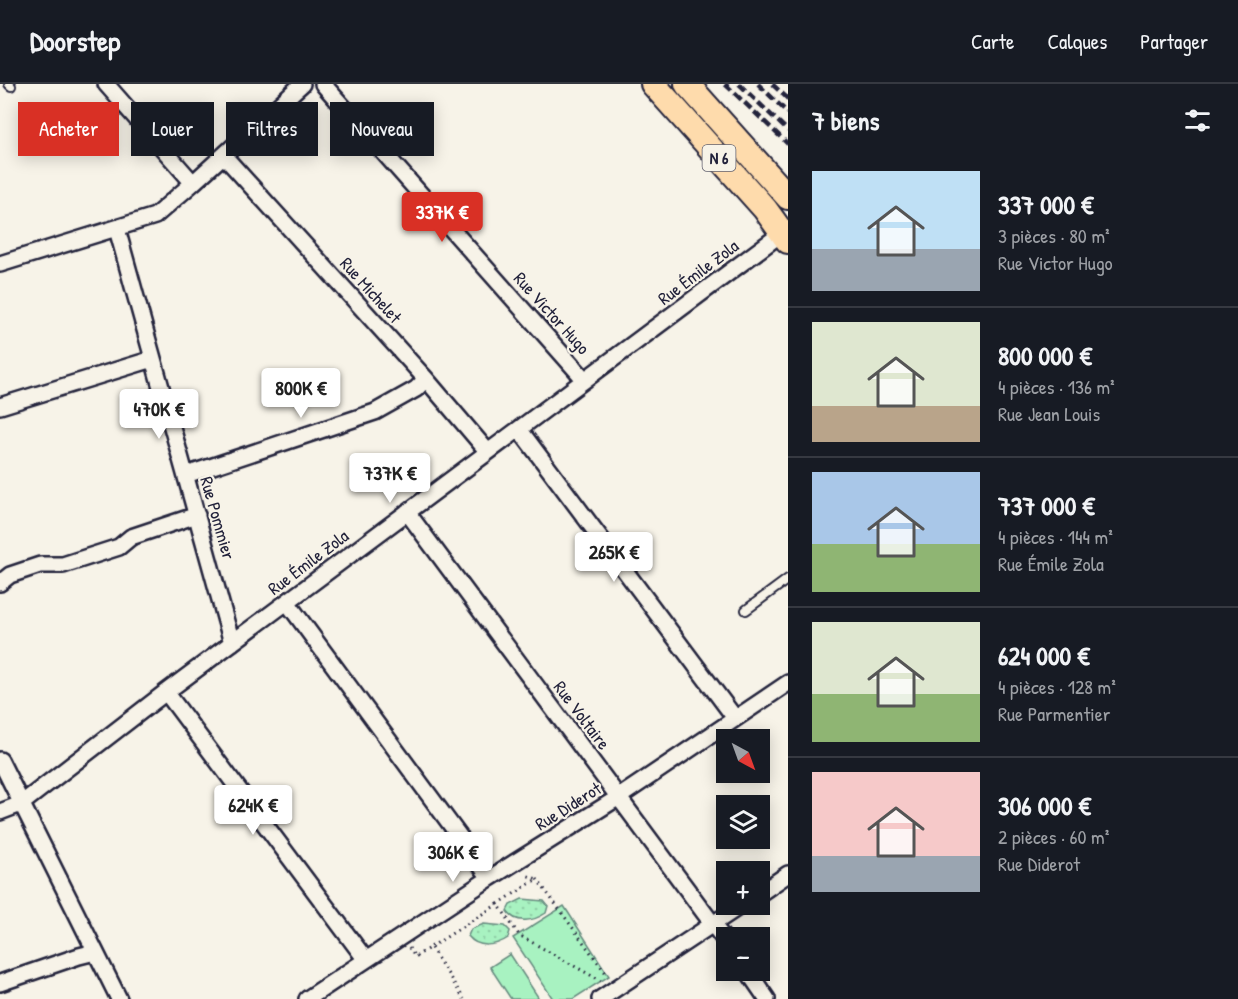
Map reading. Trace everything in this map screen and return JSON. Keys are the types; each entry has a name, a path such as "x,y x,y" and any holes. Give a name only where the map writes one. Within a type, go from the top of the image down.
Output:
{"main road":[{"name":"N 6","path":"653,84 765,209 785,237"},
{"name":"N 6","path":"687,84 788,197"}],"street":[{"path":"106,84 194,183"},
{"path":"0,264 155,216 302,84"},
{"name":"Rue Victor Hugo","path":"323,84 585,380"},
{"name":"Rue Michelet","path":"224,156 489,452"},
{"name":"Rue Pommier","path":"117,229 232,643"},
{"name":"Rue Émile Zola","path":"0,812 21,804 166,692 407,512 585,380 785,237"},
{"path":"0,406 153,359"},
{"path":"186,475 375,412 416,389 426,379"},
{"path":"519,429 735,718"},
{"name":"Rue Voltaire","path":"407,512 716,929"},
{"path":"0,583 10,575 40,565 63,565 119,547 131,537 197,515"},
{"path":"287,602 490,878"},
{"name":"Rue Diderot","path":"307,999 490,878 619,797 788,683"},
{"path":"166,692 366,960"},
{"path":"0,760 119,999"},
{"path":"770,886 788,874"},
{"path":"600,999 727,915"},
{"path":"0,983 95,952"},
{"path":"755,981 767,999"}],"lane":[{"path":"746,610 788,579"}],"path":[{"path":"513,864 520,873 537,879 609,978"},
{"path":"402,937 415,957 537,879"},
{"path":"498,904 519,935 602,982"},
{"path":"430,947 464,999"}],"green space":[{"path":"522,899 544,901 548,906 546,913 531,920 515,918 507,911 510,905"},
{"path":"564,906 609,976 573,999 553,999 513,938"},
{"path":"484,924 505,926 510,931 508,938 487,945 477,943 468,936 471,929"},
{"path":"510,954 538,997 535,999 511,999 490,967"}],"railway":[{"path":"725,84 788,144"},
{"path":"739,84 788,131"},
{"path":"758,84 788,113"},
{"path":"772,84 788,99"}]}
